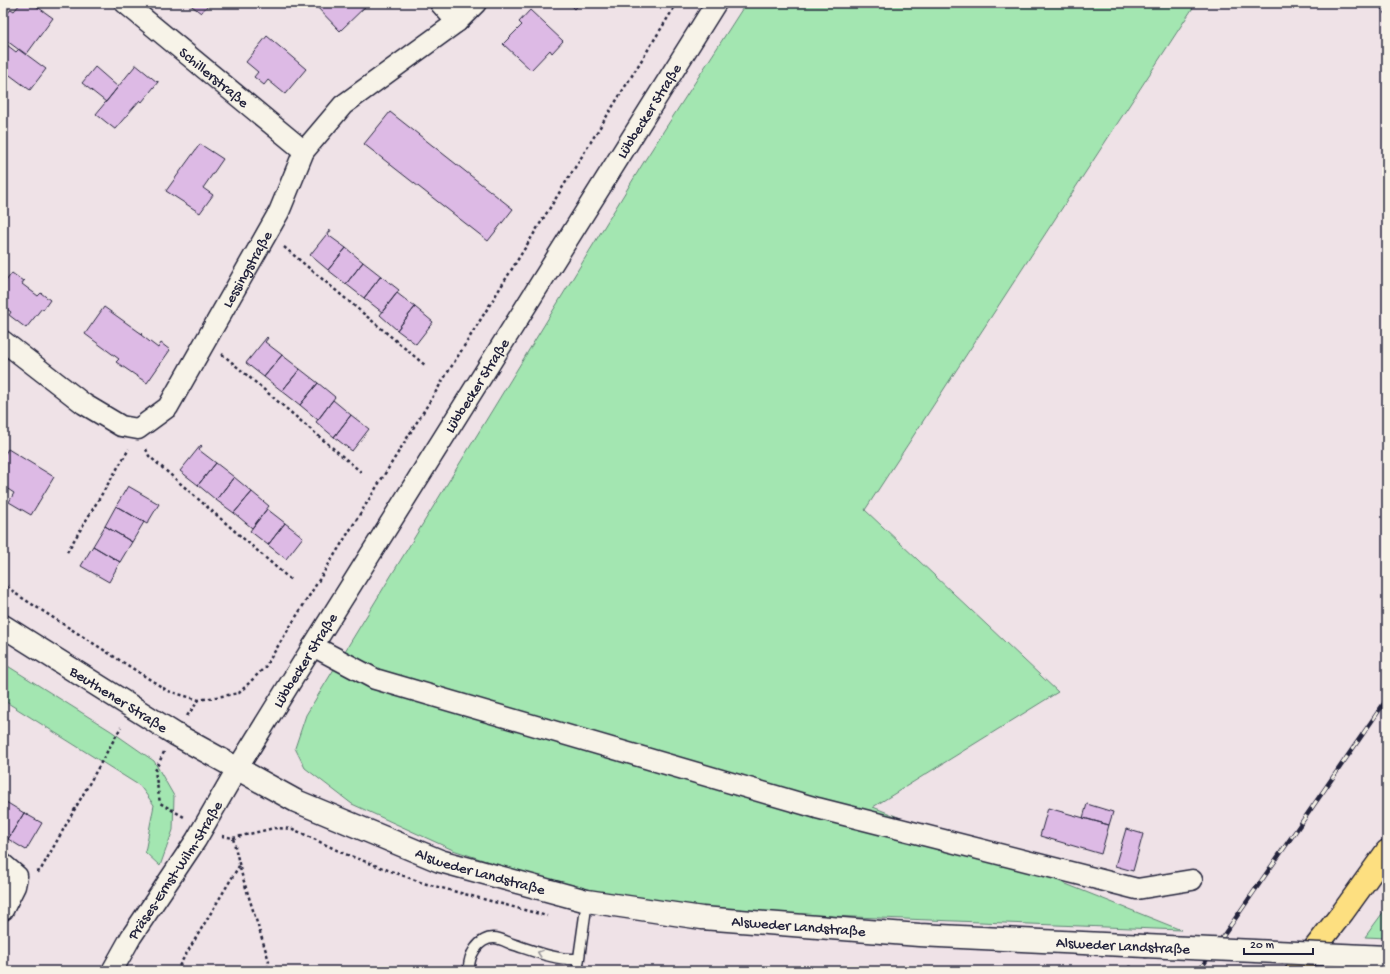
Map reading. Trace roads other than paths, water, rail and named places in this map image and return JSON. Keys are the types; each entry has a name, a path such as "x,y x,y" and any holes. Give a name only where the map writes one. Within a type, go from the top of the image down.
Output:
{"main road":[{"name":"Beuthener Straße","path":"3,626 175,734 237,769"},
{"name":"Alsweder Landstraße","path":"237,769 296,801 440,861 587,901 702,918 912,935 1387,957"},
{"path":"1297,971 1343,912 1387,851"}],"street":[{"name":"Schillerstraße","path":"125,3 304,151"},
{"path":"440,3 457,22"},
{"name":"Lessingstraße","path":"3,341 84,404 121,426 132,428 168,407 268,233 279,212 304,151 343,105 457,22 476,3"},
{"name":"Lübbecker Straße","path":"237,769 716,3"},
{"path":"313,646 375,679 817,808 1136,889 1192,880"},
{"name":"Präses-Ernst-Wilm-Straße","path":"112,971 132,937 204,827 237,769"},
{"path":"3,910 15,886 10,870"}],"lane":[{"path":"579,971 578,959 587,901"},
{"path":"469,971 469,964 475,948 483,940 496,938 554,958 565,960 578,959"}],"railway":[{"path":"1199,971 1387,699"}]}
